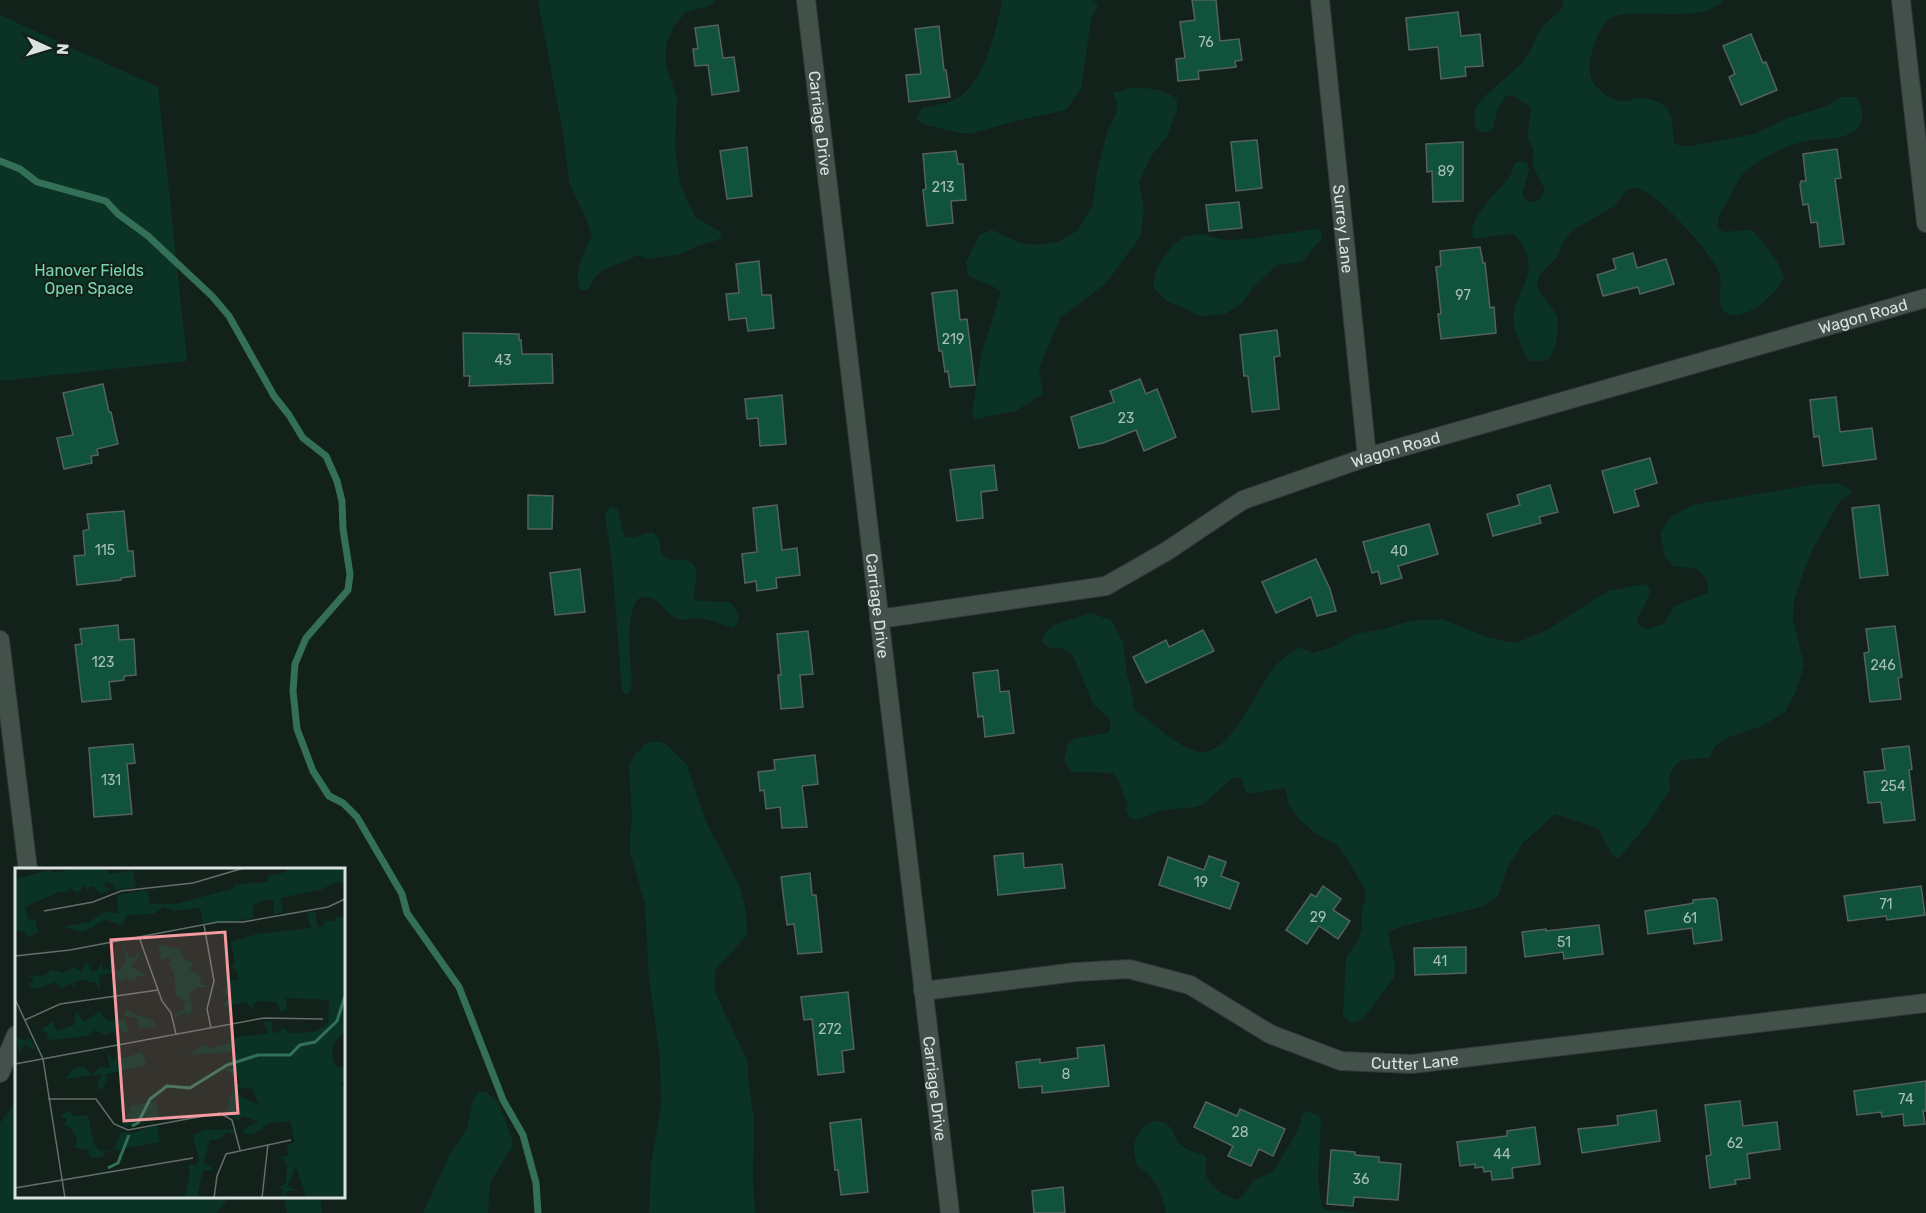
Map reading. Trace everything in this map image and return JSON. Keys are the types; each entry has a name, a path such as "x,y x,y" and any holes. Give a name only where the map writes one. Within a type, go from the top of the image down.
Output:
{"street":[{"name":"Carriage Drive","path":"806,0 950,1213"},
{"name":"Surrey Lane","path":"1320,0 1367,457"},
{"path":"1901,0 1926,223"},
{"name":"Wagon Road","path":"879,619 1106,586 1167,551 1243,500 1367,457 1926,298"},
{"path":"0,640 28,868"},
{"name":"Cutter Lane","path":"923,991 1076,972 1129,969 1190,985 1270,1034 1341,1061 1412,1064 1926,1002"},
{"path":"0,1073 15,1037"}],"green space":[{"path":"538,0 716,0 709,6 686,12 674,26 666,44 666,66 677,98 675,148 680,183 696,218 721,232 718,240 697,246 681,254 648,259 638,255 601,272 589,289 581,291 578,271 582,256 592,237 569,182 564,139"},
{"path":"1002,0 1093,0 1098,5 1091,19 1081,89 1066,110 973,133 961,133 922,124 917,118 922,108 954,100 973,83 993,41"},
{"path":"1563,0 1724,0 1712,8 1697,12 1615,16 1603,25 1593,47 1590,69 1591,78 1596,86 1616,100 1645,98 1663,105 1669,111 1674,143 1681,146 1754,134 1785,119 1827,106 1841,97 1856,97 1862,119 1856,130 1838,138 1799,143 1766,157 1743,175 1722,211 1718,220 1718,229 1724,232 1751,230 1779,264 1784,278 1774,292 1757,307 1739,315 1730,315 1723,310 1720,302 1720,275 1705,250 1658,200 1638,188 1629,189 1614,206 1575,229 1565,238 1557,257 1540,274 1537,282 1538,289 1557,315 1556,345 1550,358 1530,361 1528,358 1513,323 1515,308 1528,274 1526,255 1516,236 1511,234 1474,239 1472,232 1478,215 1510,176 1515,163 1521,161 1527,163 1529,170 1522,195 1528,202 1538,201 1545,190 1535,170 1534,151 1527,138 1531,108 1513,95 1506,96 1498,108 1493,128 1488,132 1481,132 1475,127 1475,116 1479,103 1523,62 1541,29 1562,8"},
{"name":"Hanover Fields Open Space","path":"0,15 158,87 187,361 0,381"},
{"path":"1131,88 1155,89 1177,99 1177,109 1167,137 1151,156 1139,183 1144,208 1141,236 1106,283 1060,318 1039,369 1043,394 1016,411 975,419 972,413 981,356 1001,292 968,275 966,263 979,235 992,230 1020,243 1041,245 1058,242 1077,231 1093,205 1096,176 1102,152 1108,129 1116,114 1117,104 1113,93"},
{"path":"1315,229 1321,231 1322,238 1302,262 1277,265 1253,288 1242,303 1225,314 1201,316 1167,301 1153,287 1157,267 1173,245 1186,236 1201,234 1226,240 1251,239"},
{"path":"1837,483 1853,491 1840,501 1811,552 1794,601 1793,620 1804,665 1797,689 1785,712 1762,726 1729,737 1715,746 1709,758 1687,759 1678,763 1668,782 1671,788 1650,821 1620,857 1616,858 1613,855 1597,828 1555,814 1523,843 1507,868 1498,896 1482,907 1402,926 1388,932 1395,964 1394,978 1363,1019 1355,1023 1349,1022 1343,1016 1346,957 1357,943 1362,929 1362,907 1365,903 1366,892 1338,845 1318,835 1301,821 1289,805 1285,788 1247,794 1241,778 1232,778 1204,804 1163,810 1134,820 1128,815 1126,808 1128,803 1113,773 1072,772 1064,761 1068,743 1075,738 1108,733 1111,725 1108,717 1093,704 1070,652 1061,648 1051,648 1042,643 1044,634 1054,625 1090,613 1111,620 1123,642 1134,709 1187,748 1207,751 1219,746 1230,735 1274,667 1300,647 1312,653 1333,647 1356,634 1410,621 1442,619 1490,638 1516,643 1547,630 1608,591 1645,584 1650,588 1649,593 1637,623 1646,629 1664,624 1674,606 1708,593 1707,580 1697,569 1673,566 1665,557 1660,533 1671,517 1692,505 1816,484"},
{"path":"613,506 618,510 626,537 652,532 658,538 664,556 674,560 688,560 694,565 697,574 694,598 699,601 729,602 737,611 739,618 733,628 701,618 681,620 674,617 653,599 640,598 634,605 631,616 632,682 627,695 622,691 612,562 605,515"},
{"path":"652,742 667,745 687,765 706,822 739,885 746,911 747,935 715,970 715,992 748,1062 754,1119 755,1213 649,1213 651,1164 661,1106 660,1057 649,979 645,904 630,852 632,818 629,765 645,744"},
{"path":"485,1091 499,1103 512,1140 512,1146 490,1183 488,1213 423,1213 449,1156 467,1129 473,1100 478,1092"},
{"path":"15,1102 15,1198 229,1198 216,1213 0,1213 0,1123"},
{"path":"1306,1111 1321,1119 1318,1179 1322,1208 1364,1213 1166,1213 1157,1186 1137,1165 1134,1148 1141,1130 1155,1121 1166,1124 1171,1128 1177,1141 1207,1158 1206,1172 1210,1183 1223,1194 1236,1200 1243,1196 1254,1180 1273,1172 1296,1134"},
{"path":"284,1198 320,1198 322,1213 287,1213"}],"building":[{"path":"1192,0 1216,0 1220,41 1239,39 1242,60 1235,61 1236,67 1198,71 1199,79 1178,81 1176,59 1185,58 1180,22 1195,20"},
{"path":"1458,12 1461,36 1480,34 1483,66 1465,67 1466,76 1441,79 1438,47 1409,50 1406,18"},
{"path":"718,25 723,58 734,57 739,91 712,95 708,65 695,66 693,49 698,49 695,28"},
{"path":"939,26 950,97 909,102 906,75 921,74 915,29"},
{"path":"1751,34 1763,63 1766,62 1777,90 1741,105 1729,77 1735,74 1723,46"},
{"path":"1257,140 1262,188 1236,191 1231,142"},
{"path":"1463,142 1463,201 1433,202 1432,171 1427,172 1426,144"},
{"path":"747,147 752,196 727,199 720,151"},
{"path":"1837,149 1841,178 1835,179 1844,244 1820,247 1817,222 1811,223 1808,204 1803,205 1800,185 1801,181 1806,181 1803,154"},
{"path":"956,151 958,164 963,164 966,200 951,201 953,223 927,226 923,190 926,189 923,154"},
{"path":"1239,202 1242,228 1209,231 1206,205"},
{"path":"1480,247 1483,263 1485,263 1490,308 1494,307 1496,333 1441,339 1436,267 1441,266 1440,251"},
{"path":"1633,253 1637,268 1666,259 1674,284 1640,294 1638,287 1603,296 1597,275 1616,269 1613,259"},
{"path":"759,261 762,295 771,295 774,328 748,331 746,318 729,320 726,294 739,293 736,264"},
{"path":"957,290 960,320 967,319 975,385 950,387 942,351 939,351 932,293"},
{"path":"1277,330 1280,356 1274,357 1279,409 1252,412 1248,376 1244,376 1240,335"},
{"path":"463,333 519,334 522,354 552,354 553,383 469,386 470,376 464,376"},
{"path":"1140,379 1146,394 1157,389 1176,437 1144,451 1136,430 1103,443 1079,448 1071,417 1114,402 1110,391"},
{"path":"103,384 118,444 97,449 98,455 91,456 92,463 64,469 57,438 73,435 63,393"},
{"path":"782,395 786,444 760,446 758,418 747,419 745,399"},
{"path":"1836,397 1840,432 1872,428 1876,459 1823,466 1819,436 1814,437 1810,400"},
{"path":"1650,458 1657,483 1634,490 1639,506 1614,513 1602,471"},
{"path":"994,465 997,490 981,492 983,518 957,521 950,470"},
{"path":"1550,485 1558,512 1539,517 1541,523 1493,536 1487,514 1520,505 1517,495"},
{"path":"528,495 553,496 552,529 528,529"},
{"path":"777,505 782,550 797,548 800,575 776,578 777,588 757,591 756,581 745,583 742,554 757,552 753,508"},
{"path":"1879,505 1888,575 1860,578 1852,508"},
{"path":"124,511 128,551 133,551 135,576 121,578 121,580 77,585 74,556 85,555 83,531 89,529 87,514"},
{"path":"1429,524 1438,554 1398,566 1402,578 1381,584 1378,571 1372,573 1363,542"},
{"path":"1316,559 1330,589 1336,611 1317,616 1311,597 1276,613 1262,582"},
{"path":"580,569 585,612 555,615 550,573"},
{"path":"118,625 119,640 134,639 136,675 124,676 124,680 109,682 111,699 82,702 75,645 82,644 80,629"},
{"path":"1895,626 1902,677 1898,678 1901,699 1870,702 1864,653 1869,652 1866,629"},
{"path":"1203,630 1214,651 1146,683 1133,657 1166,640 1169,647"},
{"path":"808,631 813,674 800,675 803,707 781,709 778,675 781,675 777,634"},
{"path":"998,670 1000,692 1009,691 1014,733 985,737 983,716 978,717 973,673"},
{"path":"133,744 135,763 127,764 132,814 94,817 89,748"},
{"path":"1909,746 1912,769 1909,770 1915,820 1884,823 1881,802 1868,803 1864,772 1885,770 1882,749"},
{"path":"815,755 818,784 802,786 807,827 782,828 780,807 766,809 764,790 760,791 758,772 775,770 774,760"},
{"path":"1023,853 1024,868 1062,864 1065,888 998,895 994,856"},
{"path":"1209,856 1226,862 1221,876 1239,883 1230,909 1159,885 1168,857 1204,870"},
{"path":"810,873 812,895 816,895 822,952 798,954 794,924 787,925 781,877"},
{"path":"1323,886 1341,899 1333,910 1350,921 1338,939 1319,926 1307,944 1286,930 1311,894 1316,897"},
{"path":"1921,886 1925,915 1887,920 1886,916 1848,921 1844,896"},
{"path":"1715,898 1722,940 1694,944 1692,928 1648,934 1645,911 1689,904 1693,903 1693,900"},
{"path":"1599,925 1603,954 1564,959 1563,952 1525,957 1522,932"},
{"path":"1466,947 1466,973 1415,975 1414,948"},
{"path":"848,992 854,1049 842,1051 844,1072 818,1075 812,1019 804,1020 801,997"},
{"path":"1104,1045 1109,1086 1042,1093 1042,1086 1019,1088 1016,1062 1040,1059 1040,1063 1078,1058 1077,1048"},
{"path":"1926,1081 1926,1111 1923,1111 1925,1124 1904,1126 1903,1114 1882,1117 1881,1112 1857,1115 1854,1091"},
{"path":"1740,1101 1743,1126 1777,1122 1780,1149 1747,1154 1750,1178 1735,1180 1736,1184 1710,1188 1706,1156 1711,1155 1705,1105"},
{"path":"1206,1102 1237,1116 1240,1109 1285,1129 1273,1156 1259,1149 1251,1166 1228,1156 1233,1146 1194,1127"},
{"path":"1656,1110 1660,1141 1582,1153 1578,1129 1618,1125 1617,1116"},
{"path":"861,1119 868,1192 841,1195 838,1170 835,1170 830,1123"},
{"path":"1535,1127 1540,1164 1512,1168 1513,1178 1492,1180 1491,1171 1484,1172 1483,1167 1475,1168 1475,1164 1460,1166 1457,1142 1507,1136 1507,1131"},
{"path":"1331,1150 1355,1152 1355,1155 1379,1157 1379,1162 1401,1164 1398,1200 1354,1197 1353,1206 1327,1204"},
{"path":"1063,1187 1065,1213 1034,1213 1032,1191"}],"waterway":[{"path":"0,161 20,169 37,182 106,201 118,214 148,236 212,296 229,316 274,396 303,438 326,456 337,481 342,501 343,529 350,574 348,590 306,638 295,664 293,691 297,729 313,771 329,796 343,803 357,817 402,894 407,913 459,987 503,1100 523,1135 536,1183 538,1213"}]}
